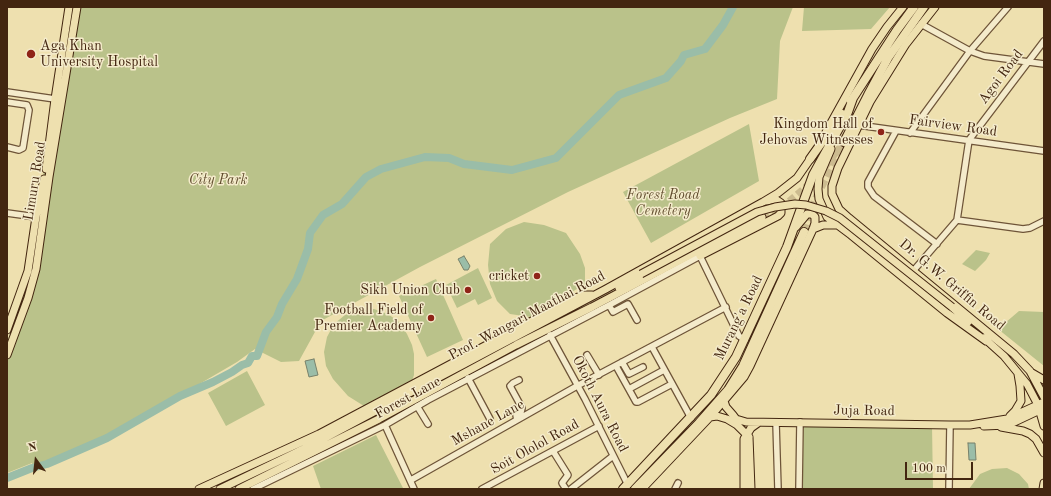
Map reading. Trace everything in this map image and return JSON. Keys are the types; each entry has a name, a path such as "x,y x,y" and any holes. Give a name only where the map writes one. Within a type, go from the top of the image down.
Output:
{"highway":[{"name":"Murang'a Road","path":"824,138 853,98 894,34 914,7"},
{"path":"844,142 888,58 924,7"},
{"name":"Murang'a Road","path":"629,488 711,395 722,380 745,340 795,228 813,175 848,112 853,98"},
{"name":"Prof. Wangari Maathai Road","path":"810,159 824,138"},
{"name":"Murang'a Road","path":"629,488 699,424 729,391 743,366 804,232"}],"main road":[{"name":"Limuru Road","path":"7,355 28,298 36,269 69,7"},
{"name":"Limuru Road","path":"7,330 28,271 36,217 77,7"},
{"path":"810,159 872,49 902,7"},
{"path":"858,125 889,69 935,7"},
{"name":"Dr. G.W. Griffin Road","path":"858,125 833,180 832,186 835,201 839,209 992,334 1014,354 1030,371 1044,397"},
{"name":"Murang'a Road","path":"837,132 833,146 820,177 818,189 819,199 825,213 830,220 839,227"},
{"name":"Prof. Wangari Maathai Road","path":"220,489 314,444 606,289 763,202 778,193 797,178 810,159"},
{"path":"700,256 781,213 780,203 775,199 763,202"},
{"path":"577,314 641,274 733,224 757,212 795,204 826,210 840,218 952,307 992,334"},
{"path":"729,391 744,377 750,366 813,229 816,220 814,215 809,213 804,216 795,228"},
{"name":"Prof. Wangari Maathai Road","path":"239,489 379,419 516,345 762,217"},
{"path":"813,229 824,225 839,227 839,223 842,218 849,218"},
{"name":"Dr. G.W. Griffin Road","path":"839,227 851,235 947,313 986,340"},
{"path":"606,289 641,274"},
{"path":"198,489 319,434 575,298 584,295 594,295"},
{"name":"Dr. G.W. Griffin Road","path":"952,307 1004,356 1028,384 1041,407 1044,426"},
{"path":"1007,419 1016,411 1021,400 1017,370"},
{"path":"1030,371 1044,380"},
{"name":"Murang'a Road","path":"642,489 710,417 724,401 729,391"},
{"name":"Juja Road","path":"724,401 726,407 736,418 742,421 758,423 800,422 970,425 996,427 1016,422 1041,407"},
{"name":"Juja Road","path":"970,425 1007,419 1041,407"},
{"path":"710,417 717,416 727,419 737,425 748,436"},
{"path":"751,489 748,436 751,428 758,423"},
{"path":"744,489 744,439 756,429 767,423"},
{"path":"996,427 1030,434 1036,439 1044,453"},
{"path":"1043,489 1044,483"}],"street":[{"path":"910,132 970,51 1008,7"},
{"path":"921,24 970,51 993,58 1044,64"},
{"name":"Agoi Road","path":"957,220 969,140 1044,41"},
{"path":"7,92 58,100"},
{"path":"7,102 26,105 29,110 22,148 19,150 7,147"},
{"name":"Fairview Road","path":"858,125 1044,151"},
{"path":"896,131 868,182 868,187 874,196 937,244"},
{"path":"7,213 36,217"},
{"path":"914,270 957,220 1023,229 1030,228 1044,221"},
{"path":"700,256 739,336 745,340"},
{"name":"Prof. Wangari Maathai Road","path":"594,312 700,256"},
{"path":"624,297 637,320"},
{"path":"609,305 613,312 628,304"},
{"name":"Mshane Lane","path":"411,480 577,386 726,307"},
{"name":"Forest Lane","path":"252,489 384,425 468,378 594,312"},
{"name":"Okoth Aura Road","path":"550,335 599,426 629,488"},
{"path":"652,347 692,418"},
{"path":"588,355 599,375"},
{"path":"622,362 629,374 643,368"},
{"path":"616,366 636,402 672,384"},
{"path":"629,389 664,370"},
{"path":"468,378 490,419"},
{"path":"517,420 516,415 521,412 522,408 510,386 519,380"},
{"path":"417,406 428,424"},
{"path":"799,489 800,422"},
{"path":"776,423 778,489"},
{"path":"384,425 414,489"},
{"path":"949,489 950,425"},
{"name":"Soit Ololol Road","path":"482,489 494,486 554,450 599,426"},
{"path":"554,450 568,475 562,483 566,489"},
{"path":"571,489 613,456"},
{"path":"675,489 678,484"}],"green space":[{"name":"City Park","path":"71,7 793,7 780,41 777,99 730,118 568,192 420,267 321,321 299,361 281,362 255,349 237,362 107,438 33,467 32,463 7,473 7,343 24,283"},
{"path":"804,7 890,7 871,29 802,31"},
{"name":"Forest Road Cemetery","path":"749,124 759,181 651,243 623,192"},
{"name":"cricket","path":"524,222 544,225 566,233 580,254 585,268 585,284 531,317 510,314 497,301 490,284 488,265 490,244 506,229"},
{"path":"976,250 990,253 986,260 975,271 962,264"},
{"name":"Sikh Union Club","path":"478,268 492,298 478,305 475,299 457,308 446,285"},
{"name":"Football Field of Premier Academy","path":"436,279 463,340 427,357 399,296"},
{"path":"374,309 388,314 399,322 407,334 414,354 414,375 412,381 364,406 348,396 333,379 326,366 324,352 327,337 334,324 345,315 359,310"},
{"path":"1019,311 1044,312 1044,366 998,329"},
{"path":"247,371 265,405 226,426 208,393"},
{"path":"800,422 932,425 933,489 799,489"},
{"path":"376,435 403,488 321,489 313,466"},
{"path":"1007,468 1019,474 1028,484 1029,489 969,489 980,474 992,469"}],"shaded area":[{"path":"464,256 470,266 468,270 464,270 458,259"},
{"path":"314,359 318,375 309,377 305,361"},
{"path":"968,443 975,443 976,460 969,460"}],"waterway":[{"path":"7,478 47,464 107,438 180,396 213,382 248,363 252,356 257,356 266,332 277,317 282,304 297,279 308,249 310,233 323,215 342,204 366,177 381,169 425,157 449,158 464,164 512,170 556,158 619,95 666,78 681,61 684,55 705,49 723,25 733,7"}],"tunnel":[{"path":"825,167 844,142"},
{"path":"804,232 819,191 844,142"},
{"path":"762,217 786,204 808,185"}],"place":[{"name":"Aga Khan University Hospital","path":"31,54"},
{"name":"Kingdom Hall of Jehovas Witnesses","path":"881,132"},
{"name":"cricket","path":"537,276"},
{"name":"Sikh Union Club","path":"468,290"},
{"name":"Football Field of Premier Academy","path":"431,318"}]}
